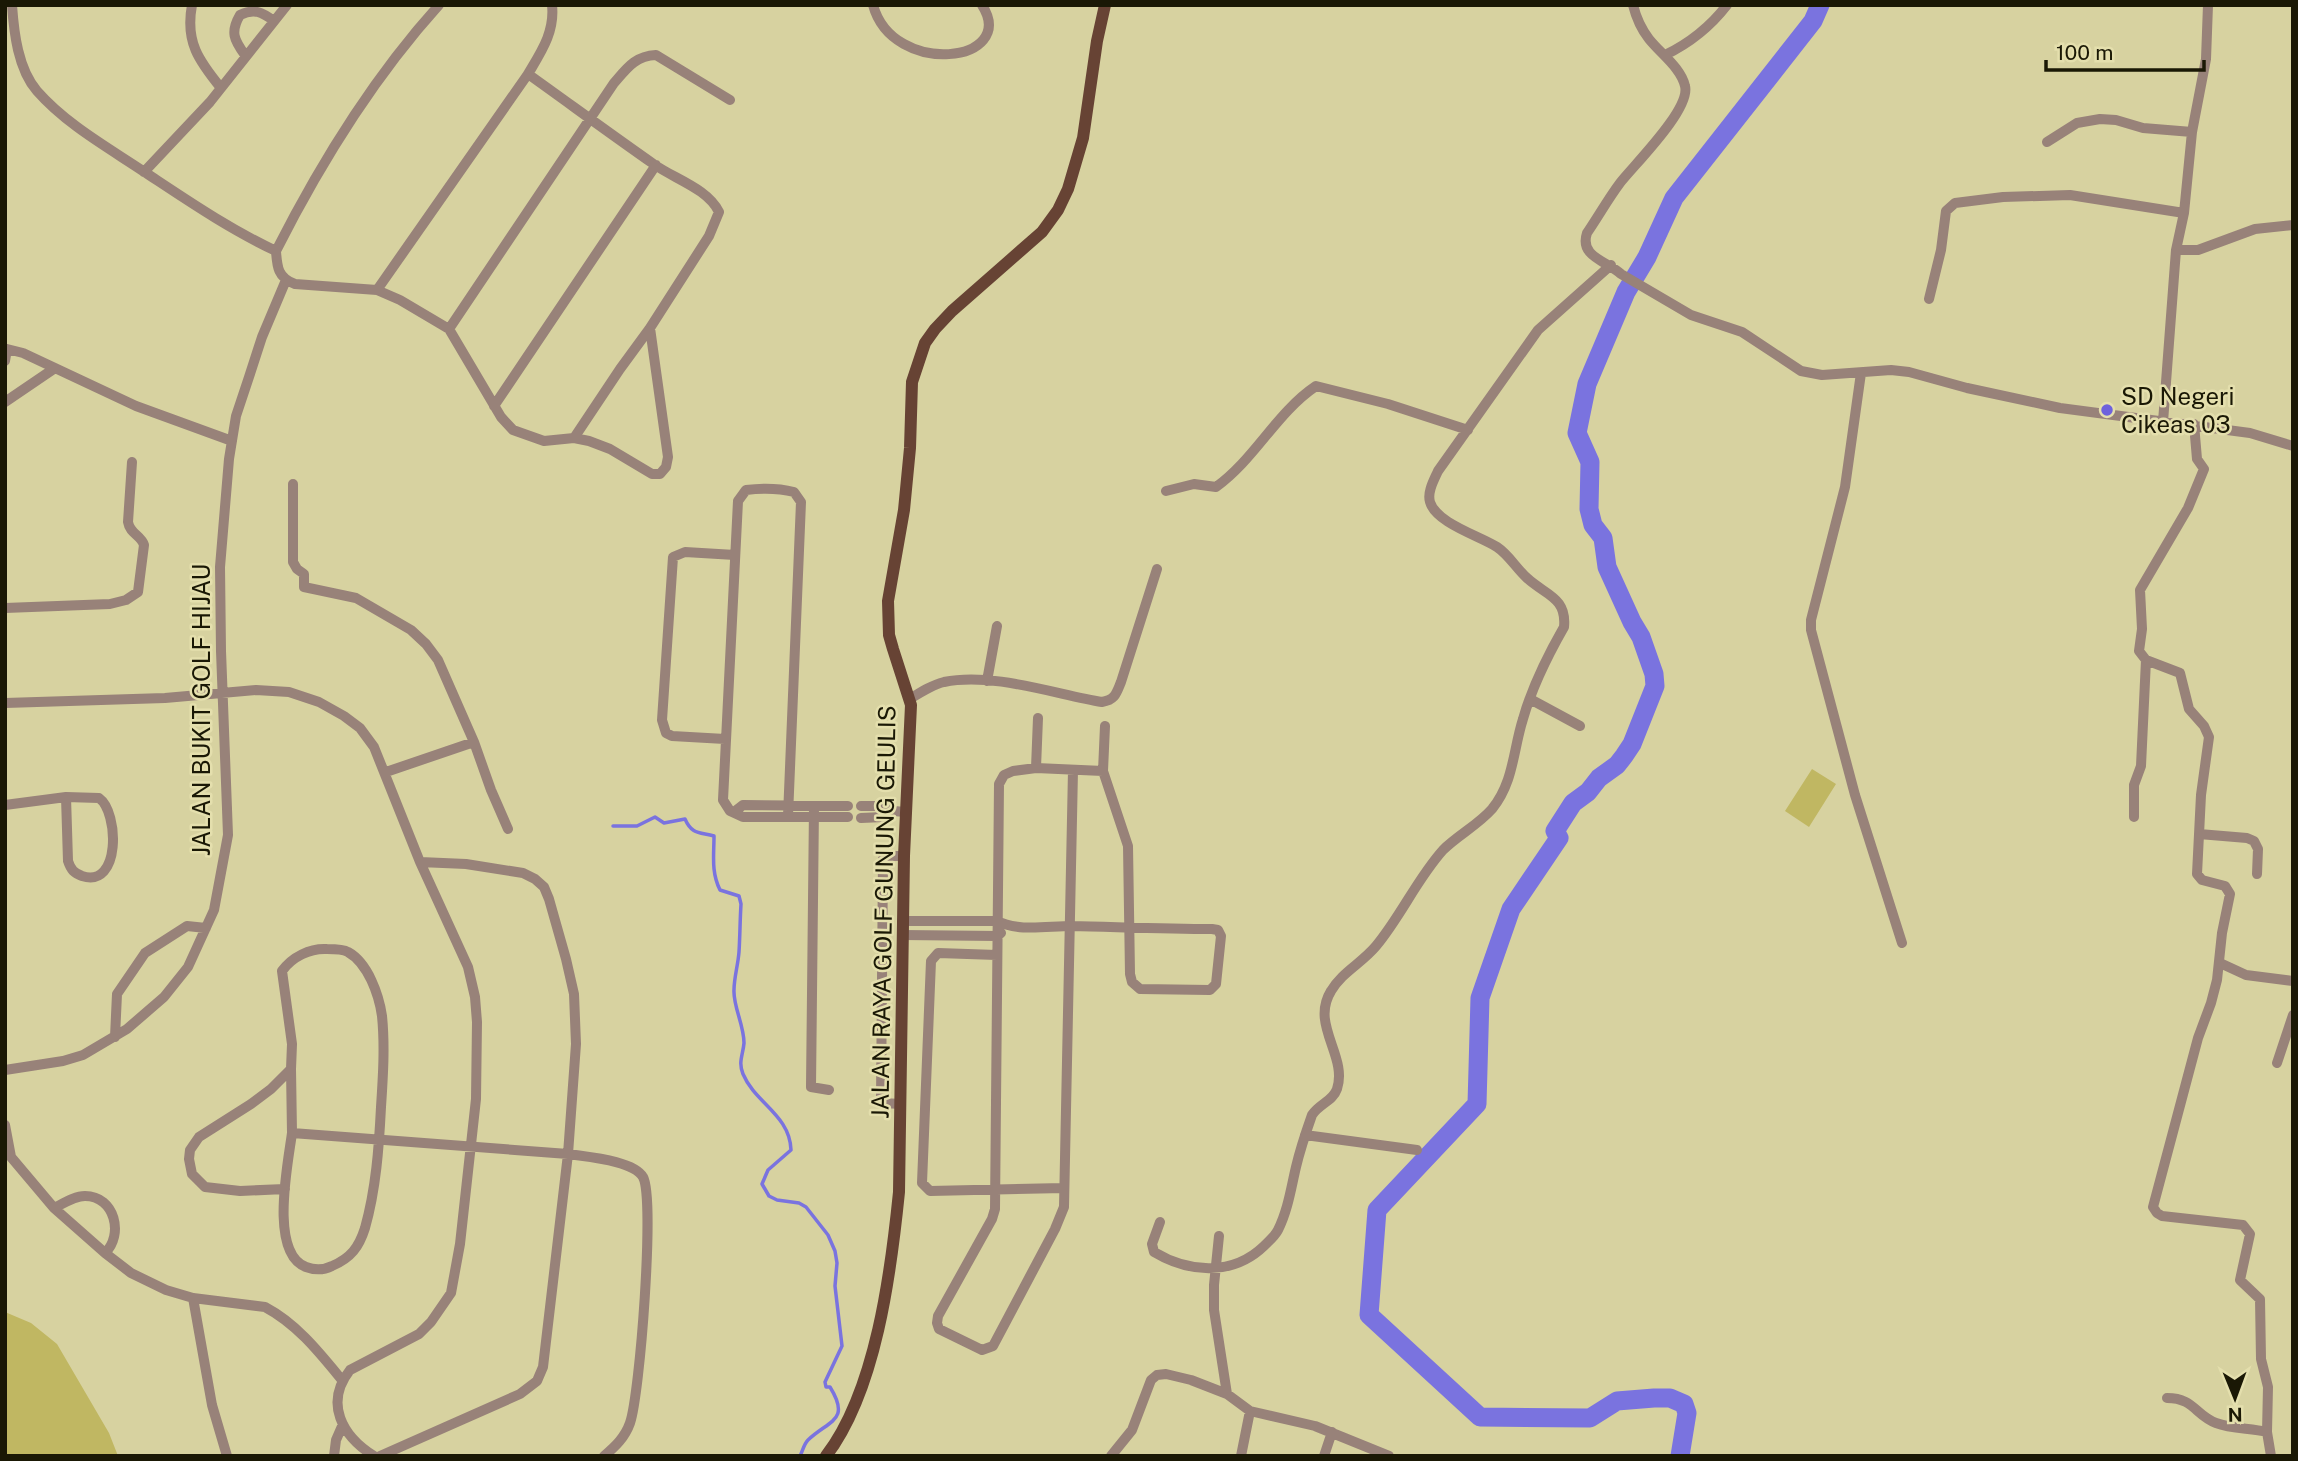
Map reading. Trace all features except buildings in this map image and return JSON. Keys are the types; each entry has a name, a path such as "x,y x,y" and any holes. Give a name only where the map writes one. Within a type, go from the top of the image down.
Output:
{"main road":[{"name":"JALAN RAYA GOLF GUNUNG GEULIS","path":"826,1456 835,1444 859,1395 879,1320 894,1240 899,1192 904,856 900,812 910,699 893,649 888,601 904,510 912,383 925,343 943,320 1042,232 1058,210 1068,189 1083,138 1105,5"}],"street":[{"path":"12,5 16,43 36,90 82,130 181,199 276,251"},
{"path":"192,5 190,36 205,68 221,88"},
{"path":"144,172 221,88 287,5"},
{"path":"439,5 394,60 314,180 276,251 278,269 286,281 295,284 377,290 400,300 449,329 494,406 513,430 544,441 574,438 610,449 652,474 660,474 666,467 668,457 650,328"},
{"path":"377,290 528,74 548,38 552,5"},
{"path":"873,5 882,28 894,40 917,50 943,55 963,52 979,45 987,37 990,28 982,5"},
{"path":"1633,5 1649,38 1665,55 1685,86 1683,102 1663,134 1618,185 1587,233 1584,241 1593,258 1611,265 1621,274 1691,315 1742,332 1801,371 1822,376 1891,370 1909,372 1967,388 2060,408 2250,433 2293,446"},
{"path":"1665,55 1700,34 1727,5"},
{"path":"2163,422 2176,250 2184,212 2192,132 2207,60 2208,5"},
{"path":"246,55 234,39 232,29 240,15 255,11 264,13 274,21"},
{"path":"449,329 614,83 630,64 642,55 656,55 730,100"},
{"path":"528,74 656,165 705,196 715,204 719,212 709,236 650,328 574,438"},
{"path":"2047,142 2077,123 2100,119 2116,120 2143,128 2192,132"},
{"path":"494,406 656,165"},
{"path":"1929,299 1941,250 1946,211 1955,204 2003,197 2070,195 2184,212"},
{"path":"2176,250 2198,250 2263,226 2293,225"},
{"path":"1160,1222 1152,1244 1154,1252 1180,1264 1216,1269 1247,1259 1276,1233 1285,1212 1305,1135 1317,1108 1331,1099 1339,1082 1339,1069 1324,1017 1329,993 1346,972 1373,949 1387,932 1444,849 1493,808 1511,777 1523,719 1564,626 1565,616 1556,598 1527,579 1499,548 1445,520 1433,508 1429,495 1438,471 1494,388 1538,330 1611,265"},
{"name":"JALAN BUKIT GOLF HIJAU","path":"5,1070 53,1063 83,1055 115,1037 164,997 188,967 214,910 228,835 220,566 225,498 236,416 262,337 286,281"},
{"path":"5,361 6,349 30,356 136,406 232,441"},
{"path":"5,402 55,368"},
{"path":"1861,373 1845,488 1811,620 1811,630 1855,794 1902,943"},
{"path":"1166,491 1194,484 1216,487 1245,460 1282,415 1316,386 1388,404 1468,430"},
{"path":"2194,425 2197,458 2204,468 2199,484 2138,596 2142,629 2139,651 2146,660 2180,673 2189,709 2207,732 2209,747 2201,795 2197,874 2202,880 2225,886 2230,894 2211,1003 2198,1038 2153,1207 2162,1216 2246,1227 2250,1234 2240,1280 2260,1299 2260,1359 2268,1387 2267,1432 2271,1456"},
{"path":"5,608 110,604 126,600 138,593 144,545 143,540 131,531 128,522 132,462"},
{"path":"293,484 293,562 304,574 304,587 356,598 420,637 438,660 474,741 508,829"},
{"path":"788,811 801,502 794,492 780,489 746,490 738,500 723,800 730,811 743,817 788,811 848,812"},
{"path":"724,738 673,736 666,733 662,720 673,557 685,552 735,555"},
{"path":"910,699 941,683 963,680 987,681 1102,702 1115,697 1157,569"},
{"path":"987,681 997,626"},
{"path":"2134,817 2134,785 2141,766 2146,660"},
{"path":"5,703 165,698 256,690 289,692 319,702 360,728 374,747 420,862 468,967 475,997 478,1057 472,1148 451,1293 431,1322 418,1334 349,1370 342,1380 338,1406 343,1424 355,1443 374,1456"},
{"path":"1530,699 1580,726"},
{"path":"1036,768 1038,718"},
{"path":"902,921 997,921 1009,927 1069,926 1130,928 1218,930 1219,977 1210,990 1140,989 1135,986 1130,974 1130,928 1128,846 1103,771 1105,726"},
{"path":"386,772 474,741"},
{"path":"1073,770 1064,1207 993,1346 982,1350 939,1329 937,1320 994,1215 999,784 1004,775 1013,771 1036,768 1103,771"},
{"path":"5,805 66,797 99,798 109,811 112,851 108,869 98,877 89,878 74,873 68,861 66,797"},
{"path":"814,811 811,1087 829,1090"},
{"path":"861,812 884,817 900,812"},
{"path":"2199,834 2254,841 2258,849 2258,874"},
{"path":"901,1104 881,1101 881,988 883,859 885,856 904,856"},
{"path":"380,1456 520,1394 537,1381 543,1367 568,1154 576,1044 574,994 544,887 523,873 466,864 420,862"},
{"path":"115,1037 117,994 145,953 187,926 206,928"},
{"path":"902,934 997,936 1009,927"},
{"path":"319,948 346,950 369,975 382,1014 384,1065 379,1138 365,1229 357,1248 345,1261 326,1269 310,1269 298,1264 285,1242 285,1189 292,1133 291,1033 282,971 288,962 319,948"},
{"path":"997,955 938,953 931,961 922,1183 930,1191 1064,1188"},
{"path":"2220,963 2246,975 2293,981"},
{"path":"882,971 902,971"},
{"path":"881,988 901,988"},
{"path":"2277,1063 2293,1015"},
{"path":"285,1189 240,1191 205,1187 192,1174 189,1159 190,1150 199,1137 251,1104 291,1069"},
{"path":"5,1125 8,1157 54,1208 105,1253 143,1280 166,1290 193,1298 265,1307 275,1312 313,1344 342,1380"},
{"path":"292,1133 568,1154 631,1167 644,1179 648,1243 633,1415 623,1439 604,1456"},
{"path":"1305,1135 1417,1150"},
{"path":"54,1208 82,1196 102,1201 112,1212 116,1225 112,1246 105,1253"},
{"path":"1219,1236 1214,1310 1227,1394"},
{"path":"193,1298 212,1405 228,1456"},
{"path":"1111,1456 1132,1430 1146,1390 1157,1375 1191,1380 1227,1394 1250,1411 1332,1432 1383,1454"},
{"path":"2167,1398 2189,1401 2207,1419 2216,1423 2267,1432"},
{"path":"1241,1456 1250,1411"},
{"path":"334,1456 336,1440 343,1424"},
{"path":"1324,1456 1332,1432"}],"shaded area":[{"path":"1812,769 1836,784 1809,827 1785,811"},
{"path":"5,1312 31,1323 57,1344 109,1433 118,1456 5,1456"}],"waterway":[{"path":"1680,1456 1687,1413 1684,1404 1670,1398 1617,1401 1590,1418 1480,1417 1369,1315 1377,1210 1477,1104 1480,998 1511,909 1559,838 1555,831 1573,803 1617,765 1632,744 1655,686 1654,674 1641,637 1607,567 1603,538 1593,525 1589,509 1590,462 1577,433 1587,384 1626,292 1647,257 1674,198 1813,21 1820,5"},
{"path":"613,826 637,826 655,817 664,823 685,819 694,830 714,836 717,883 720,890 739,896 739,946 734,990 744,1036 742,1070 748,1084 785,1127 791,1150 768,1170 762,1184 769,1196 806,1207 828,1235 837,1263 835,1286 842,1346 825,1382 836,1398 838,1413 835,1419 808,1440 800,1456"}],"place":[{"name":"SD Negeri Cikeas 03","path":"2107,410"}]}
